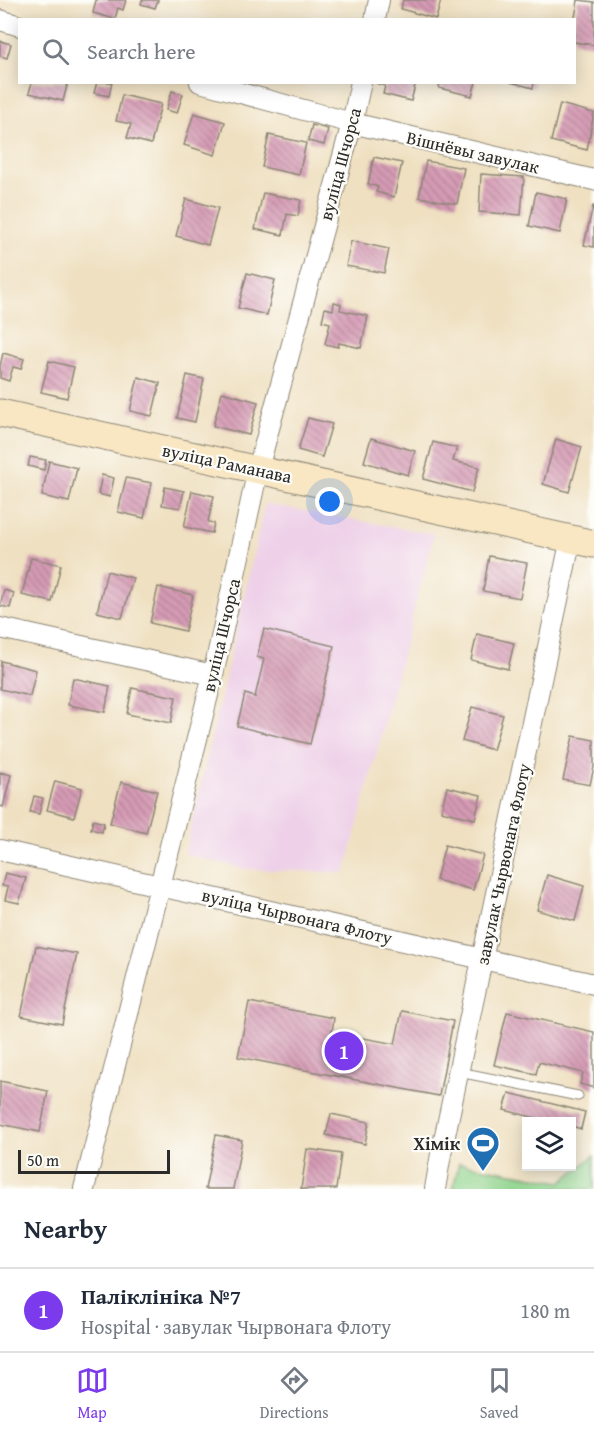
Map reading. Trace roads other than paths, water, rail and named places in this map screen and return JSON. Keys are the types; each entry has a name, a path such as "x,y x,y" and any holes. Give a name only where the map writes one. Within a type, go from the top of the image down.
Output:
{"main road":[{"name":"вуліца Раманава","path":"0,413 582,541"}],"street":[{"path":"375,18 379,0"},
{"path":"0,20 18,25"},
{"name":"Вішнёвы завулак","path":"207,84 352,123 594,180"},
{"name":"вуліца Шчорса","path":"84,1189 213,675 258,469 361,84"},
{"name":"завулак Чырвонага Флоту","path":"435,1189 483,958 582,541"},
{"path":"0,628 213,675"},
{"name":"вуліца Чырвонага Флоту","path":"0,850 594,984"}],"lane":[{"path":"459,1072 578,1096"}],"place":[{"name":"Паліклініка №7","path":"344,1051"},
{"name":"Хімік","path":"483,1172"}]}
